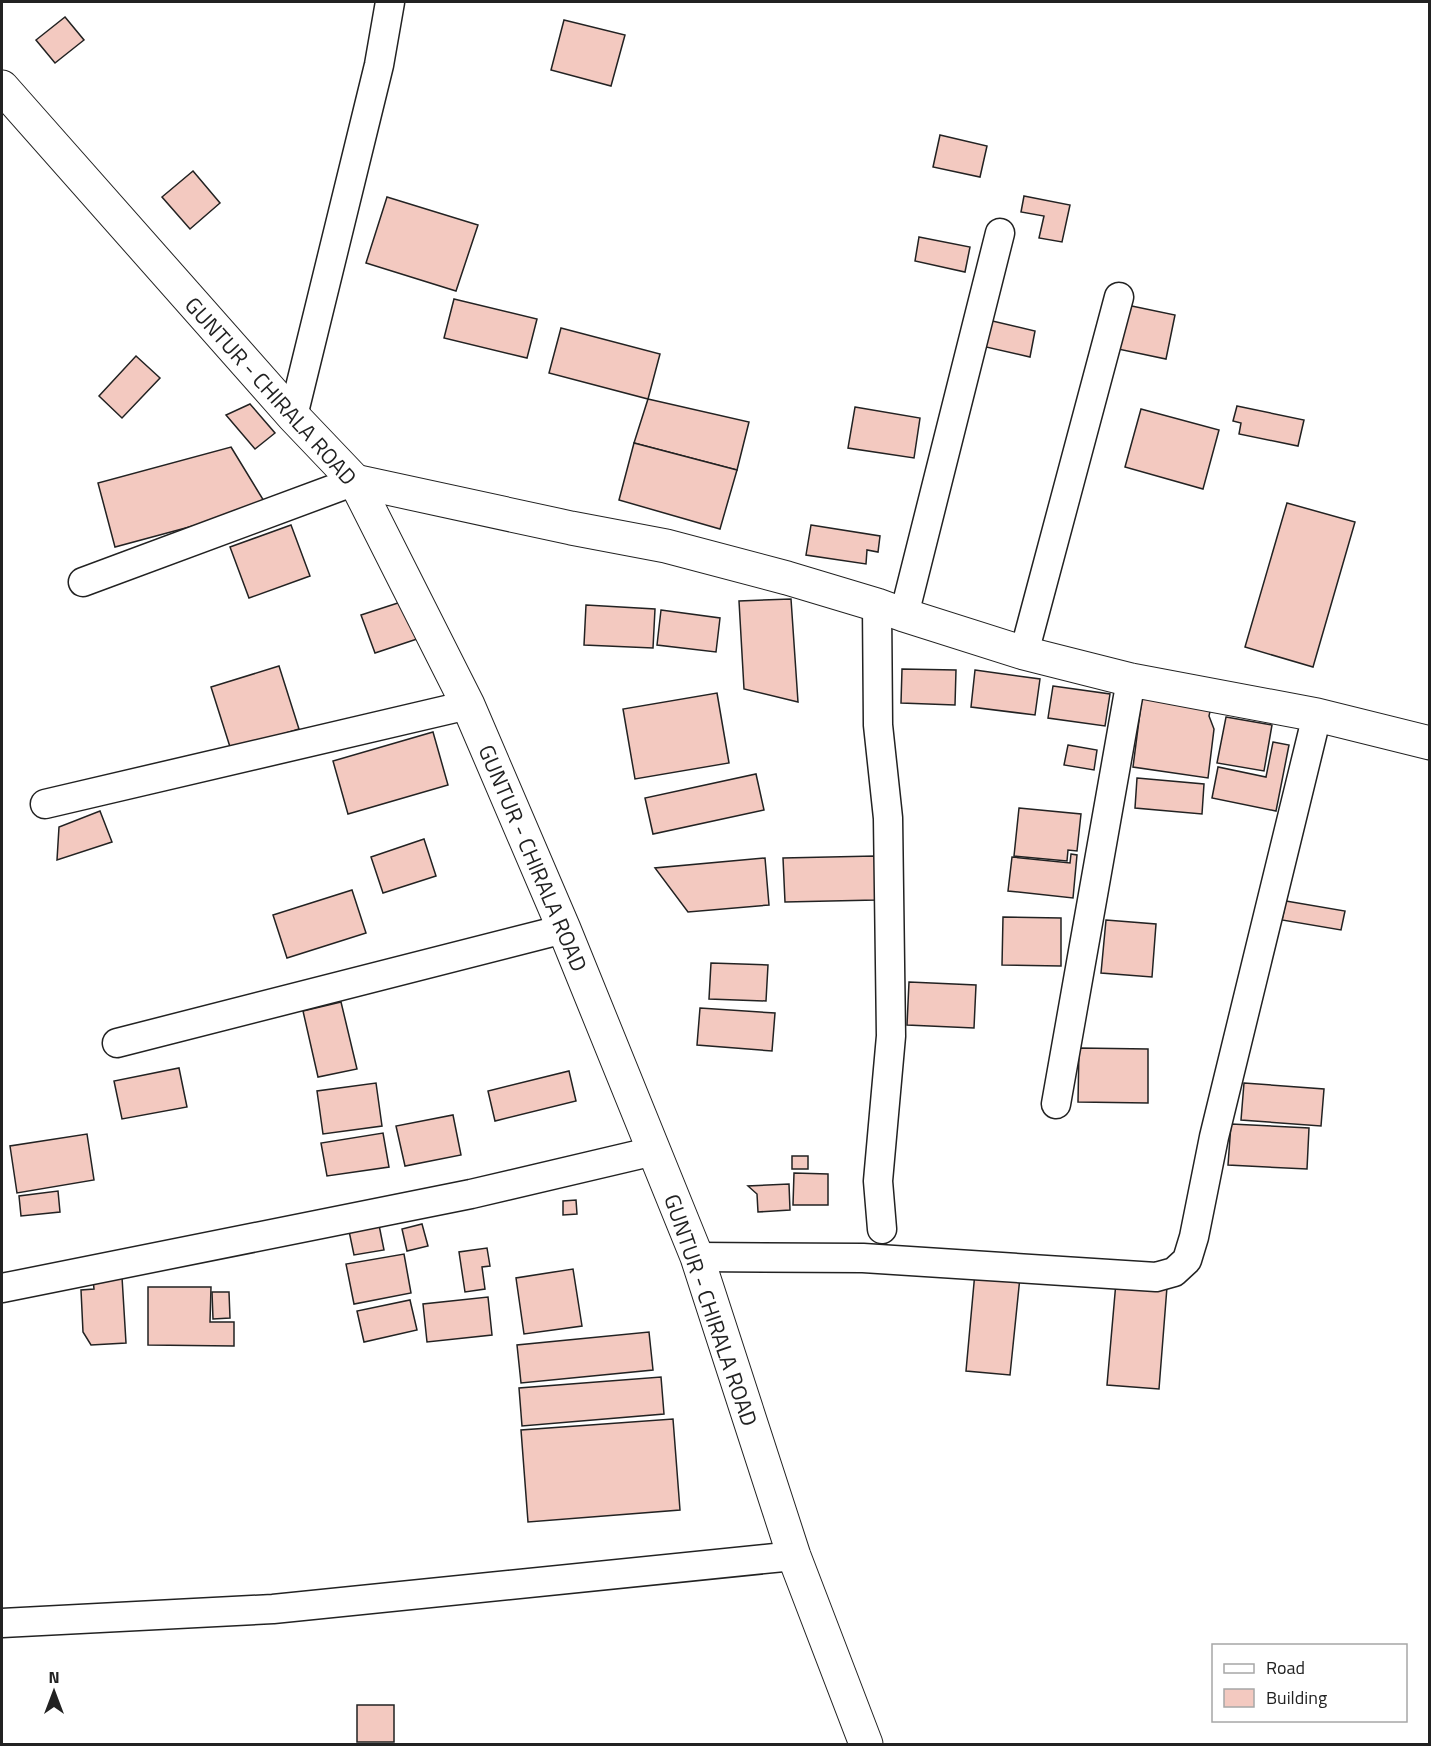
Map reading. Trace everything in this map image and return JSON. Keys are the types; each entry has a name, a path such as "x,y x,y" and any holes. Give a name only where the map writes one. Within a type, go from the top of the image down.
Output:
{"main road":[{"name":"GUNTUR - CHIRALA ROAD","path":"2,87 293,416 355,481 468,705 564,929 697,1257 794,1556 866,1744"},
{"path":"355,481 571,528 666,546 787,578 1024,653 1131,680 1317,715 1430,743"}],"street":[{"path":"293,416 379,65 390,2"},
{"path":"882,1228 878,1181 891,1036 888,818 878,725 891,610 1000,233"},
{"path":"1024,653 1119,297"},
{"path":"83,582 355,481"},
{"path":"1056,1104 1131,680"},
{"path":"45,804 468,705"},
{"path":"697,1257 863,1258 1156,1277 1174,1272 1187,1260 1194,1237 1216,1126 1317,715"},
{"path":"117,1043 564,929"},
{"path":"2,1288 471,1194 654,1151"},
{"path":"2,1623 273,1608 794,1556"}],"building":[{"path":"65,17 84,40 55,63 36,40"},
{"path":"564,20 625,35 611,86 551,70"},
{"path":"940,135 987,146 980,177 933,167"},
{"path":"193,171 220,203 190,229 162,197"},
{"path":"1024,196 1070,205 1062,242 1039,238 1044,216 1021,212"},
{"path":"387,197 478,225 456,291 366,263"},
{"path":"919,237 970,247 965,272 915,261"},
{"path":"454,299 537,319 527,358 444,338"},
{"path":"1127,305 1175,315 1166,359 1118,349"},
{"path":"984,319 1035,331 1030,357 986,347"},
{"path":"561,328 660,354 648,399 549,373"},
{"path":"136,356 160,378 122,418 99,396"},
{"path":"648,399 749,422 737,470 634,443"},
{"path":"250,404 275,433 255,449 226,415"},
{"path":"1237,406 1304,420 1298,446 1239,434 1241,423 1233,421"},
{"path":"855,407 920,418 914,458 848,448"},
{"path":"1141,409 1219,430 1203,489 1125,467"},
{"path":"634,443 737,470 720,529 619,500"},
{"path":"231,447 267,506 115,547 98,483"},
{"path":"1287,503 1355,522 1313,667 1245,647"},
{"path":"291,525 310,576 249,598 230,547"},
{"path":"811,525 880,536 878,552 867,550 866,564 806,555"},
{"path":"791,599 798,702 744,689 739,601"},
{"path":"404,601 417,639 375,653 361,615"},
{"path":"586,605 655,609 653,648 584,645"},
{"path":"661,610 720,618 716,652 657,645"},
{"path":"279,666 299,729 231,750 211,687"},
{"path":"902,669 956,670 955,705 901,703"},
{"path":"975,670 1040,679 1035,715 971,707"},
{"path":"1053,686 1110,694 1105,726 1048,718"},
{"path":"717,693 729,763 635,779 623,709"},
{"path":"1142,697 1211,707 1209,716 1214,729 1208,778 1133,767"},
{"path":"1226,717 1272,725 1264,771 1217,763"},
{"path":"433,732 448,785 348,814 333,761"},
{"path":"1273,742 1289,745 1276,811 1212,798 1218,767 1266,777"},
{"path":"1068,745 1097,750 1094,770 1064,765"},
{"path":"756,774 764,810 653,834 645,798"},
{"path":"1137,778 1204,784 1202,814 1135,808"},
{"path":"1019,808 1081,814 1077,851 1068,850 1067,861 1014,856"},
{"path":"100,811 112,842 57,860 59,827"},
{"path":"424,839 436,876 383,893 371,857"},
{"path":"1071,854 1077,855 1073,898 1008,891 1012,857 1070,863"},
{"path":"875,856 876,900 785,902 783,858"},
{"path":"765,858 769,905 688,912 655,868"},
{"path":"352,890 366,933 287,958 273,915"},
{"path":"1286,901 1345,911 1341,930 1282,920"},
{"path":"1003,917 1061,918 1061,966 1002,965"},
{"path":"1106,920 1156,924 1152,977 1101,973"},
{"path":"711,963 768,965 766,1001 709,999"},
{"path":"909,982 976,985 974,1028 907,1025"},
{"path":"341,1002 357,1069 318,1077 303,1011"},
{"path":"700,1008 775,1013 772,1051 697,1045"},
{"path":"1079,1048 1148,1049 1148,1103 1078,1102"},
{"path":"179,1068 187,1107 122,1119 114,1081"},
{"path":"569,1071 576,1101 495,1121 488,1091"},
{"path":"376,1083 382,1126 323,1134 317,1091"},
{"path":"1244,1083 1324,1089 1321,1126 1241,1120"},
{"path":"453,1115 461,1155 405,1166 396,1126"},
{"path":"1231,1124 1309,1128 1307,1169 1228,1165"},
{"path":"383,1133 389,1167 327,1176 321,1143"},
{"path":"87,1134 94,1180 17,1193 10,1146"},
{"path":"792,1156 808,1156 808,1169 792,1169"},
{"path":"794,1173 828,1174 828,1205 793,1205"},
{"path":"789,1184 790,1210 758,1212 757,1194 748,1186"},
{"path":"58,1191 60,1212 21,1216 19,1196"},
{"path":"576,1200 577,1214 563,1215 563,1201"},
{"path":"422,1224 428,1246 407,1251 402,1229"},
{"path":"379,1225 384,1250 354,1255 349,1231"},
{"path":"487,1248 490,1266 482,1267 485,1289 465,1292 459,1252"},
{"path":"404,1254 411,1293 354,1304 346,1264"},
{"path":"573,1269 582,1326 524,1334 516,1278"},
{"path":"975,1272 1020,1277 1010,1375 966,1371"},
{"path":"122,1277 126,1343 91,1345 83,1332 81,1290 94,1289 93,1279"},
{"path":"1116,1282 1167,1287 1159,1389 1107,1385"},
{"path":"148,1287 211,1287 210,1322 234,1322 234,1346 148,1345"},
{"path":"212,1292 229,1292 230,1318 213,1319"},
{"path":"488,1297 492,1335 427,1342 423,1304"},
{"path":"410,1300 417,1330 364,1342 357,1311"},
{"path":"649,1332 653,1370 521,1383 517,1345"},
{"path":"661,1377 664,1414 522,1426 519,1388"},
{"path":"673,1419 680,1510 528,1522 521,1430"},
{"path":"357,1705 394,1705 394,1742 357,1742"}]}
